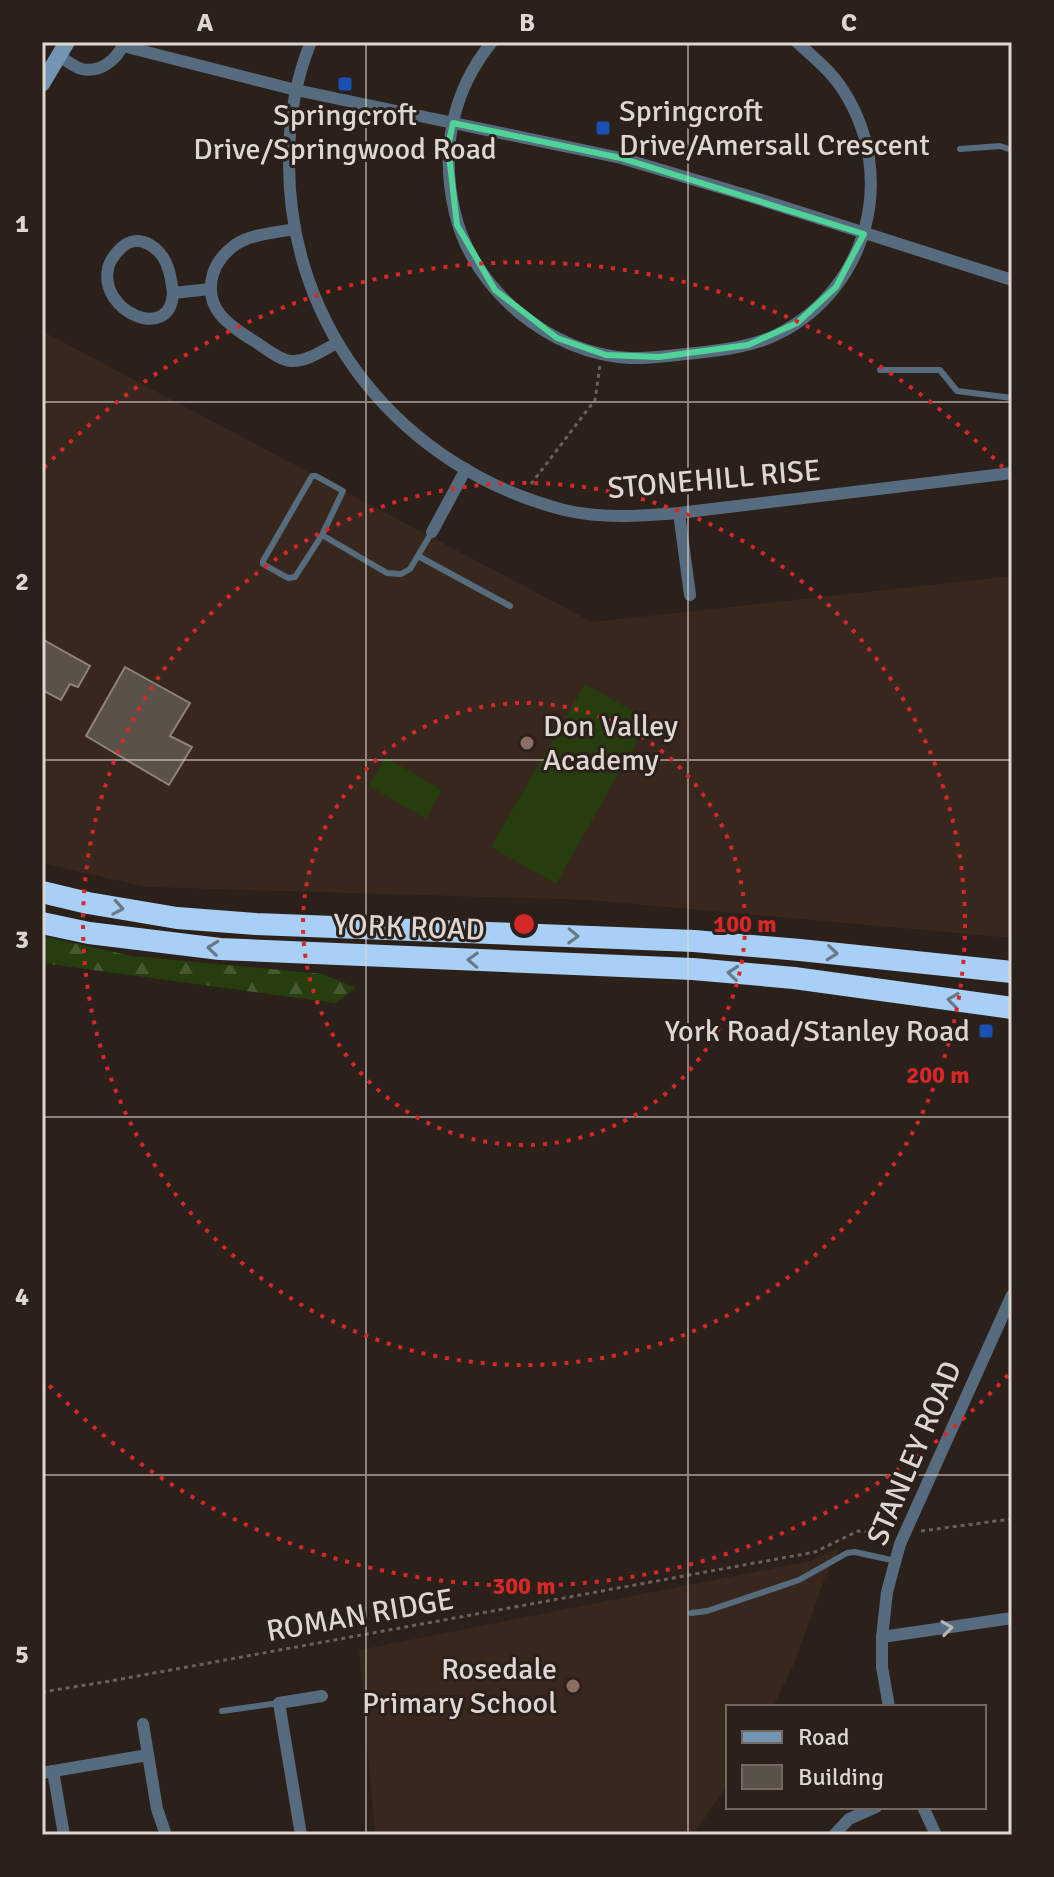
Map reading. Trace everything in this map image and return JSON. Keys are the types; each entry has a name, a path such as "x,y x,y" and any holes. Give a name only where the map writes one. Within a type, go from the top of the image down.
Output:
{"highway":[{"name":"YORK ROAD","path":"42,892 177,918 256,924 694,941 1012,972"},
{"name":"YORK ROAD","path":"42,923 89,933 220,949 707,970 794,978 1012,1008"}],"street":[{"name":"STONEHILL RISE","path":"311,42 296,90 289,144 294,229 305,273 337,343 368,387 396,417 440,453 466,469 502,488 567,510 639,516 1012,473"},
{"path":"492,42 466,80 448,146 451,197 457,225 482,273 514,309 539,327 577,347 629,358 731,348 776,335 815,309 836,287 851,264 864,234 871,200 867,145 858,117 843,90 797,42"},
{"path":"42,84 63,49 82,69 94,69 117,56 124,44 296,90 621,158 1012,280"},
{"path":"294,229 252,238 232,247 215,268 210,297 235,330 286,361 303,359 337,343"},
{"path":"136,240 147,242 168,265 173,293 173,303 166,313 152,320 128,312 117,303 108,288 106,276 109,263 127,243 136,240"},
{"path":"173,293 210,289"},
{"path":"432,532 466,469"},
{"path":"679,513 690,595"},
{"name":"STANLEY ROAD","path":"889,1705 882,1667 882,1637 887,1592 896,1561 905,1533 1012,1295"},
{"path":"882,1637 1012,1618"},
{"path":"301,1835 279,1703 322,1696"},
{"path":"143,1724 157,1809 166,1835"},
{"path":"64,1835 47,1772 148,1755"},
{"path":"834,1835 849,1819 872,1809"},
{"path":"924,1809 936,1835"}],"lane":[{"path":"960,149 1000,146 1012,150"},
{"path":"880,370 940,370 957,391 1012,398"},
{"path":"312,476 343,491 322,535 295,577 288,578 263,564 312,476"},
{"path":"322,535 387,573 401,574 410,569 432,532"},
{"path":"418,556 510,606"},
{"path":"691,1613 707,1611 799,1580 847,1553 896,1561"},
{"path":"222,1711 279,1703"}],"path":[{"path":"527,498 530,484 595,400 602,354"},
{"name":"ROMAN RIDGE","path":"42,1692 800,1555 815,1552 858,1531 905,1533 1012,1519"}],"highlighted area":[{"path":"453,123 621,158 864,234 836,287 797,323 748,345 659,357 606,355 557,338 495,290 457,225 448,146"}],"shaded area":[{"name":"Don Valley Academy","path":"42,331 592,622 1012,576 1012,938 589,900 146,887 42,863"},
{"name":"Rosedale Primary School","path":"839,1548 794,1664 774,1705 726,1705 726,1787 693,1835 375,1835 359,1650 810,1561"}],"green space":[{"path":"585,684 649,720 556,884 491,847"},
{"path":"386,757 442,790 426,819 369,786"},
{"path":"42,936 132,956 323,974 356,988 335,1003 42,963"}],"building":[{"path":"42,639 90,666 78,687 70,684 61,700 42,690"},
{"path":"125,667 190,703 170,736 192,747 169,785 86,736"}],"place":[{"name":"Springcroft Drive/Springwood Road","path":"345,84"},
{"name":"Springcroft Drive/Amersall Crescent","path":"603,128"},
{"name":"Don Valley Academy","path":"527,743"},
{"name":"York Road/Stanley Road","path":"986,1031"},
{"name":"Rosedale Primary School","path":"573,1686"}]}
